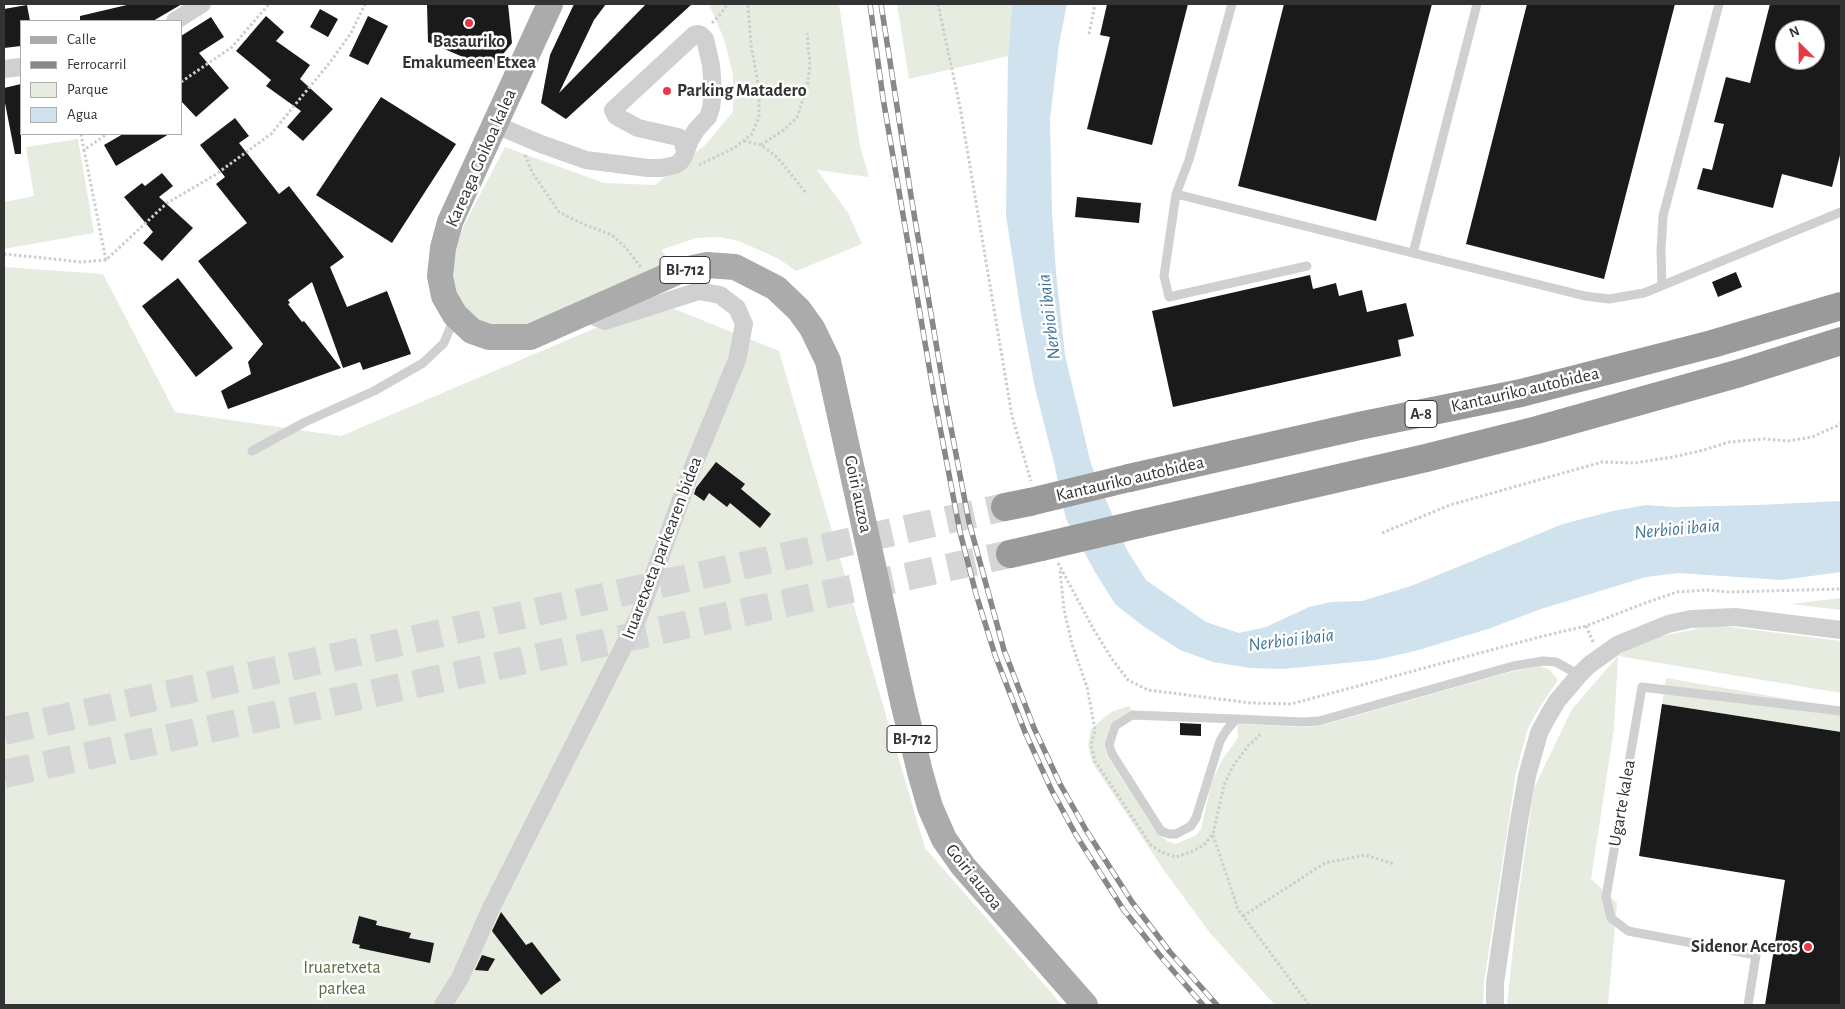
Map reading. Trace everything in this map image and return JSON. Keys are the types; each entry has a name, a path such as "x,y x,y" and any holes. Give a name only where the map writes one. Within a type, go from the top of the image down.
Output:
{"highway":[{"name":"Kantauriko autobidea","path":"1018,505 1359,426 1521,393 1712,344 1841,306"},
{"path":"1010,554 1426,458 1537,430 1740,373 1841,341"}],"main road":[{"name":"Kareaga Goikoa kalea","path":"455,315 444,296 440,276 443,248 450,222 550,4"},
{"name":"Goiri auzoa","path":"455,315 472,331 488,337 530,337 679,271 707,266 735,267 776,288 799,310 812,328 828,361 905,711 930,807 944,839 962,866 1085,1005"}],"street":[{"path":"177,20 200,4"},
{"path":"496,125 586,160 648,168 669,167 680,162 685,151 690,140 708,117 711,108 713,92 711,65 705,39 702,35 698,34 694,35 613,110 616,116 638,128 678,137 682,140 685,151"},
{"path":"4,69 20,67"},
{"name":"Iruaretxeta parkearen bidea","path":"443,1005 460,978 492,906 638,618 692,469 737,360 744,324 737,308 720,294 699,291 605,321 595,317 592,309"},
{"path":"1495,1005 1495,983 1500,945 1527,776 1539,732 1557,701 1579,675 1616,645 1668,624 1691,619 1735,617 1841,630"}],"lane":[{"path":"1232,4 1189,160 1176,194 1164,276 1169,296 1306,266"},
{"path":"1413,253 1478,4"},
{"path":"1662,286 1663,216 1719,4"},
{"path":"1176,194 1585,296 1609,299 1632,296 1662,286 1841,212"},
{"path":"252,450 305,422 374,391 423,363 444,343 455,315"},
{"path":"1236,719 1226,730 1220,741 1196,818 1191,826 1176,834 1162,831 1112,754 1109,745 1115,726 1132,715 1236,719 1303,722 1319,721 1513,666 1543,661 1556,662 1579,675"},
{"name":"Ugarte kalea","path":"1748,1005 1756,956 1628,932 1611,918 1606,897 1642,686 1841,711"}],"path":[{"path":"182,81 232,47 269,4"},
{"path":"4,254 82,262 106,260 167,203 215,176 271,134 332,61 351,33 366,4"},
{"path":"698,34 718,17 728,4"},
{"path":"1089,34 1094,4"},
{"path":"761,145 785,129 797,117 808,80 810,65 807,34"},
{"path":"81,135 106,260"},
{"path":"84,150 106,135"},
{"path":"744,141 761,145 777,157 807,194"},
{"path":"525,155 532,172 559,212 612,235 644,270"},
{"path":"1382,533 1450,506 1602,462 1634,463 1704,450 1729,442 1764,439 1788,441 1812,437 1841,424"},
{"path":"1060,568 1064,609 1072,644 1087,687 1091,708 1095,730 1092,745 1096,761 1144,836 1151,845 1161,852 1176,857 1191,852 1204,845 1213,834 1224,785 1233,766 1248,746 1274,721 1276,703"},
{"path":"1213,834 1238,909 1309,1005"},
{"path":"1243,916 1325,863 1365,855 1394,864"}],"green space":[{"path":"709,4 839,4 860,146 869,177 817,170 848,213 862,244 796,271 779,259 739,241 720,237 696,238 661,250 679,271 592,309 499,333 456,305 451,250 505,147 604,183 655,185 706,144 733,112 733,74 724,39"},
{"path":"897,4 1012,4 1008,56 909,79"},
{"path":"78,139 94,233 4,249 4,202 34,196 26,147"},
{"name":"Iruaretxeta parkea","path":"4,267 103,274 175,412 341,436 657,302 779,351 925,848 1062,1005 4,1005"},
{"path":"1841,598 1841,610 1791,604"},
{"path":"1715,625 1841,641 1841,693 1618,656 1648,639"},
{"path":"1618,656 1614,729 1591,879 1617,903 1608,1005 1507,1005 1518,900 1534,788 1572,709"},
{"path":"1540,666 1550,670 1558,680 1528,728 1516,773 1484,982 1483,1005 1275,1005 1210,933 1163,869 1092,762 1088,745 1091,729 1111,712 1129,706 1131,710 1111,723 1104,745 1107,756 1154,829 1167,841 1176,844 1196,835 1201,829 1212,781 1222,760 1238,738 1237,724 1320,726 1510,672"},
{"path":"1666,678 1841,708 1841,732 1662,704"}],"water":[{"name":"Nerbioi ibaia","path":"1012,4 1067,4 1059,44 1050,119 1052,211 1056,273 1065,355 1091,464 1127,550 1146,580 1206,622 1239,633 1266,627 1309,607 1331,602 1362,601 1411,586 1563,524 1613,511 1646,505 1675,507 1841,501 1841,572 1782,580 1678,573 1646,577 1541,609 1488,629 1415,651 1376,660 1283,669 1250,668 1213,662 1180,650 1143,626 1115,604 1066,519 1035,388 1021,314 1006,215 1008,56"}],"building":[{"path":"131,4 182,4 155,20 80,20 80,16"},
{"name":"Basauriko Emakumeen Etxea","path":"427,4 508,4 512,43 491,69 428,42"},
{"path":"574,4 606,4 594,20 559,93 646,4 692,4 566,119 541,103 550,55"},
{"path":"1107,4 1188,4 1152,145 1087,129 1110,37 1100,35"},
{"path":"1284,4 1432,4 1376,221 1238,186"},
{"path":"1527,4 1675,4 1604,279 1466,244"},
{"path":"1770,4 1841,4 1841,151 1832,187 1782,174 1773,208 1697,189 1703,168 1712,170 1724,124 1714,122 1726,77 1750,83"},
{"path":"27,5 30,20 20,20 20,46 4,48 4,9"},
{"path":"320,9 338,19 328,37 310,27"},
{"path":"266,16 284,32 276,41 310,65 300,79 333,109 303,141 287,127 301,111 266,86 271,80 236,51"},
{"path":"368,16 388,26 368,65 349,56"},
{"path":"211,17 224,37 199,53 229,88 196,117 182,102 182,35"},
{"path":"20,84 21,154 15,154 4,98 4,88"},
{"path":"381,97 456,144 392,243 316,195"},
{"path":"235,118 249,136 239,143 279,194 289,186 344,257 330,267 347,307 387,291 411,354 363,370 360,362 343,368 312,282 288,300 290,303 288,304 341,368 228,409 221,391 251,374 248,362 263,344 198,261 247,223 216,184 225,177 200,145"},
{"path":"121,135 167,135 116,166 104,145"},
{"path":"162,173 173,186 159,197 193,228 162,261 143,243 153,232 124,197 142,183 145,186"},
{"path":"1077,197 1141,203 1139,223 1075,217"},
{"path":"1736,272 1742,287 1718,297 1712,282"},
{"path":"1310,275 1313,289 1336,283 1339,296 1362,290 1367,312 1406,303 1414,336 1398,340 1401,356 1173,407 1152,311"},
{"path":"178,278 233,348 196,377 142,306"},
{"path":"716,462 745,484 741,489 771,514 760,528 730,503 727,507 709,493 704,501 694,494 696,488"},
{"path":"1662,704 1841,732 1841,1005 1765,1005 1785,880 1639,856"},
{"path":"1180,723 1201,724 1201,736 1180,735"},
{"path":"501,912 526,945 532,942 561,980 541,995 492,931"},
{"path":"359,916 377,921 376,925 411,933 409,938 434,943 430,963 359,948 360,945 352,943"},
{"path":"482,955 495,959 488,971 475,970"}],"tunnel":[{"path":"4,731 1005,507"},
{"path":"4,774 1010,554"}],"railway":[{"path":"870,4 883,98 935,401 960,532 976,594 995,655 1025,732 1051,789 1076,835 1123,909 1203,1005"},
{"path":"881,4 946,402 969,522 1004,650 1034,728 1060,784 1086,830 1132,902 1170,952 1217,1005"}],"place":[{"name":"Basauriko Emakumeen Etxea","path":"469,23"},
{"name":"Parking Matadero","path":"667,91"},
{"name":"Sidenor Aceros","path":"1808,947"}]}
